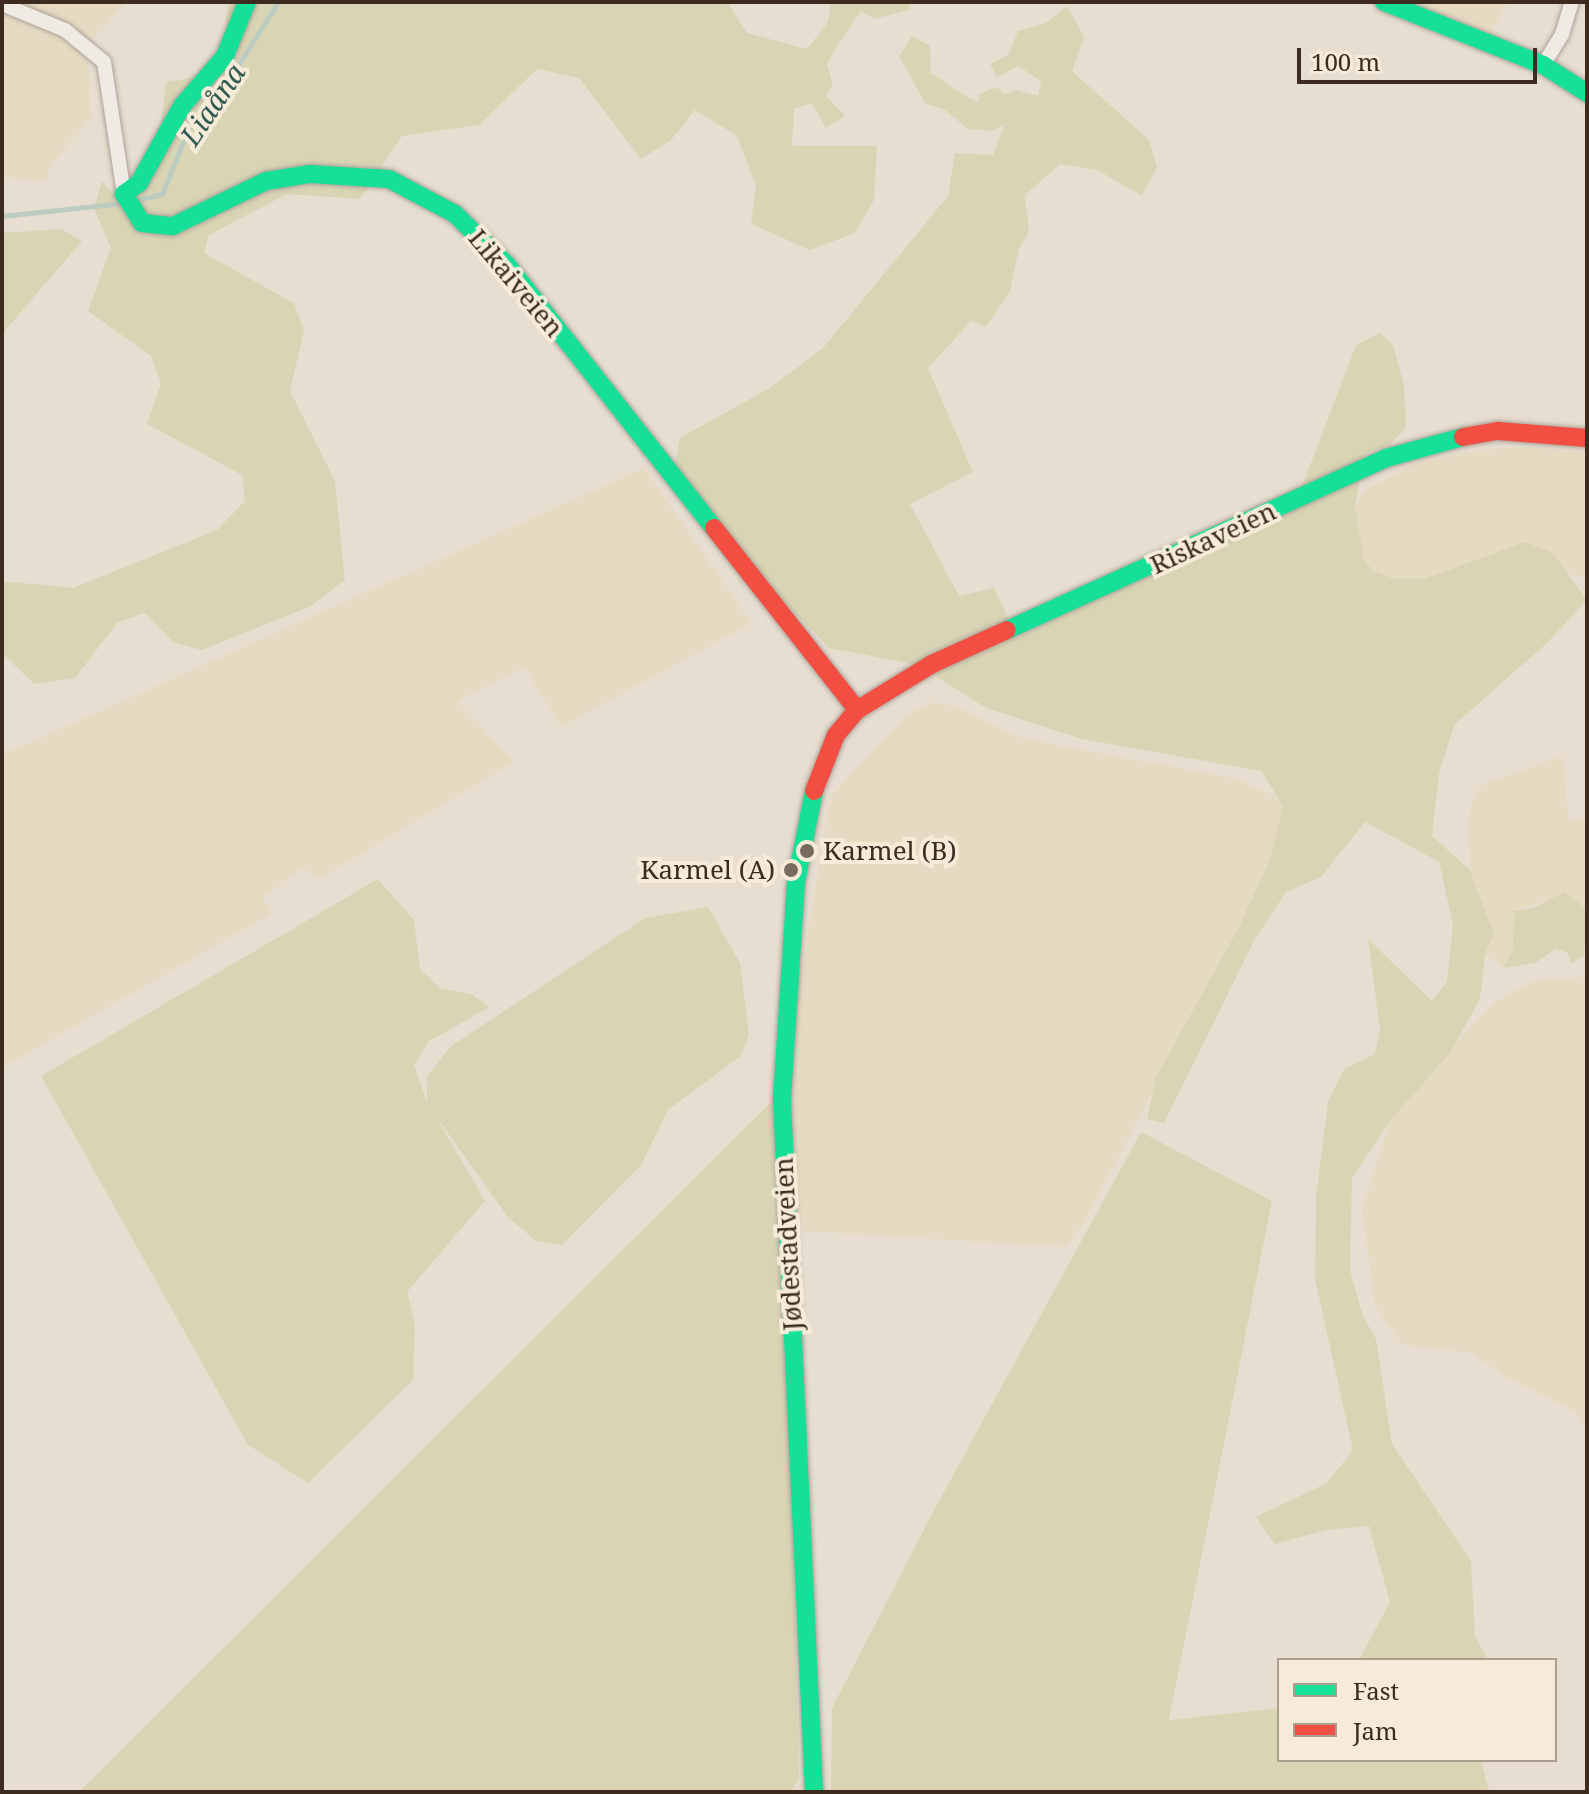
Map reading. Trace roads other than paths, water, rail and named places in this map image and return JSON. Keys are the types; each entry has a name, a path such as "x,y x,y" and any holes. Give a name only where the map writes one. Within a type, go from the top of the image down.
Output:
{"main road":[{"path":"124,194 139,183 182,106 225,56 247,2"},
{"path":"1384,2 1543,65 1587,93"},
{"name":"Likaiveien","path":"124,194 142,223 173,226 266,181 358,175 389,179 455,214 507,265 857,710"},
{"name":"Riskaveien","path":"857,710 932,664 1386,458 1429,443 1498,431 1587,438"},
{"name":"Jødestadveien","path":"814,1792 810,1634 782,1131 784,1025 806,818 829,748 857,710"}],"street":[{"path":"1543,65 1562,34 1572,2"},
{"path":"2,4 65,30 104,62 124,194"}],"waterway":[{"name":"Liaåna","path":"133,201 162,194 189,127 204,119 278,2"},
{"name":"Liaåna","path":"2,216 123,203"}],"place":[{"name":"Karmel (B)","path":"807,851"},
{"name":"Karmel (A)","path":"791,870"}]}
